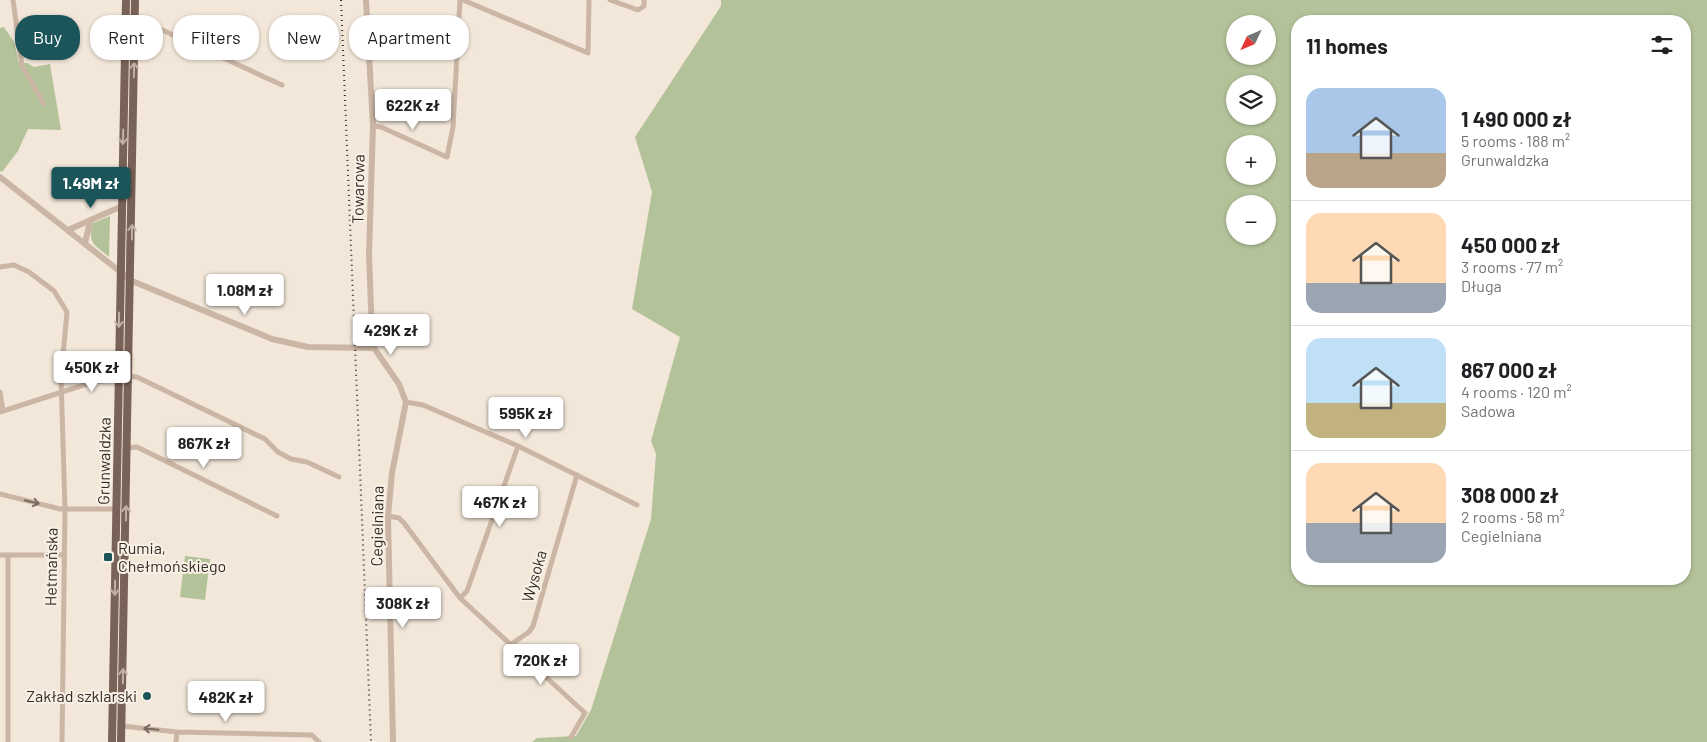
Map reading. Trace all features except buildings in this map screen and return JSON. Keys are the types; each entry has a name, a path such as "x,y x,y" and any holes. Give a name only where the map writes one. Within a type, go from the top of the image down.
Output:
{"main road":[{"name":"Grunwaldzka","path":"112,742 121,272 120,207 126,0"},
{"name":"Grunwaldzka","path":"135,0 135,15"},
{"name":"Grunwaldzka","path":"121,742 132,281 135,60"}],"street":[{"path":"13,0 22,66 44,104"},
{"name":"Towarowa","path":"366,0 373,126 370,254 374,348"},
{"path":"373,126 381,127 447,157 453,128 462,0 588,53 589,0"},
{"path":"610,0 638,10 644,6 644,0"},
{"path":"163,30 282,85"},
{"path":"0,177 132,281 272,339 319,348 374,348 400,384 406,402 423,406 518,446 637,505"},
{"path":"68,230 90,222 120,207"},
{"path":"85,243 90,222"},
{"name":"Hetmańska","path":"0,267 8,264 21,267 41,280 63,302 67,320 62,392 65,509 62,742"},
{"path":"130,376 137,377 265,440 278,452 291,459 308,462 339,477"},
{"path":"0,392 2,412 93,382 119,379"},
{"name":"Cegielniana","path":"393,742 388,516 392,473 406,402"},
{"path":"127,448 136,446 277,516"},
{"path":"460,598 466,591 518,446"},
{"name":"Wysoka","path":"510,645 529,632 533,626 576,475"},
{"path":"0,494 65,509 116,510"},
{"path":"388,516 399,518 404,523 460,598 585,713 571,737"},
{"path":"0,555 63,555"},
{"path":"8,555 3,722 8,742"},
{"path":"122,726 177,732 312,735 319,742"},
{"path":"176,742 177,732"},
{"path":"254,734 254,742"}],"green space":[{"path":"721,0 1707,0 1707,742 532,742 537,738 576,736 591,710 651,519 656,454 651,441 680,337 632,309 652,192 635,137 721,6"},
{"path":"4,27 14,42 15,60 18,60 19,63 27,63 34,67 50,64 61,130 28,129 18,151 2,172 0,171 0,28"},
{"path":"110,216 109,257 91,240 91,230 93,223"},
{"path":"185,556 210,559 205,600 180,597"}],"railway":[{"path":"341,0 371,742"}],"place":[{"name":"Rumia, Chełmońskiego","path":"108,557"},
{"name":"Zakład szklarski","path":"147,696"}]}
